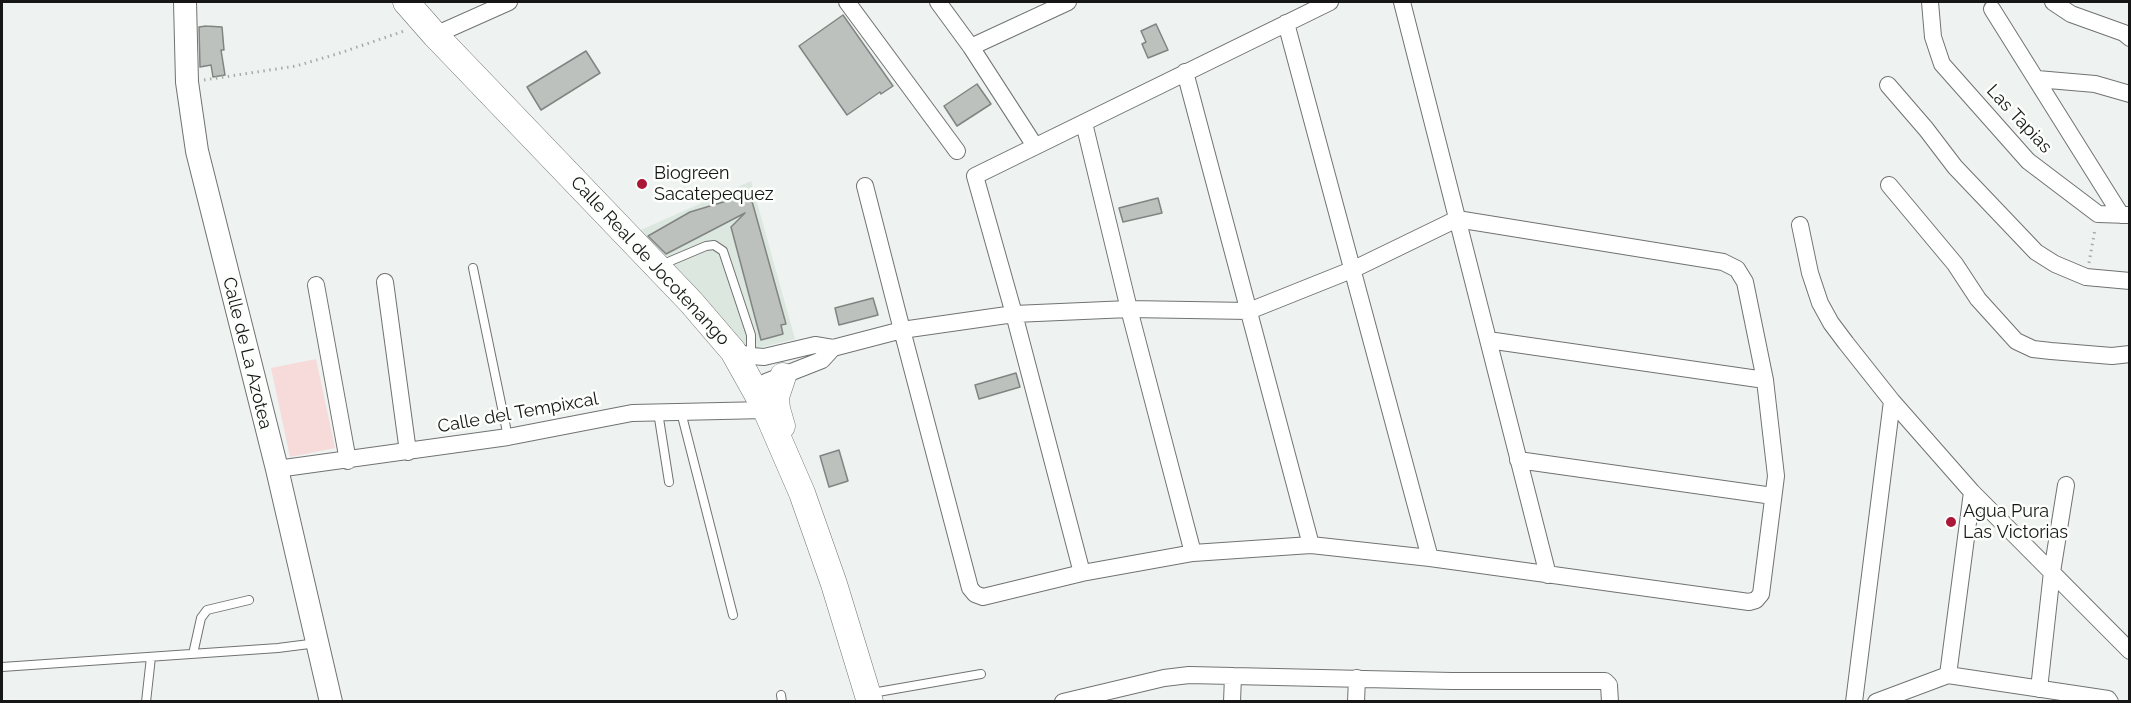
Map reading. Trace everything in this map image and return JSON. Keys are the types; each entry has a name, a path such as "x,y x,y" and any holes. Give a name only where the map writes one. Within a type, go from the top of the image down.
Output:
{"main road":[{"name":"Calle Real de Jocotenango","path":"406,2 742,354 802,493 869,697"},
{"path":"793,372 776,397 777,409 802,493"}],"street":[{"name":"Calle de La Azotea","path":"185,2 187,82 197,151 277,470 331,702"},
{"path":"430,29 509,2"},
{"path":"847,2 957,152"},
{"path":"938,2 971,47 1035,146"},
{"path":"971,47 1068,2"},
{"path":"1082,573 975,176 1330,2"},
{"path":"1402,2 1548,575"},
{"name":"Las Tapias","path":"1930,2 1933,37 1942,63 2028,161 2098,214"},
{"path":"2053,2 2071,14 2128,32"},
{"path":"1992,9 2081,153 2125,215"},
{"path":"1286,23 1430,558"},
{"path":"1185,72 1311,545"},
{"path":"2037,79 2095,84 2130,94"},
{"path":"1888,85 1955,166 2036,252 2055,264 2086,277 2130,281"},
{"path":"1084,123 1129,309 1193,553"},
{"path":"1889,185 1955,264 1978,299 2016,341 2032,349 2112,356 2130,354"},
{"path":"742,354 764,357 815,345 833,348 902,330 1014,314 1129,309 1249,311 1354,269 1457,219 1723,262 1737,269 1745,282 1765,380 1776,476 1761,594 1756,600 1749,602 1430,558 1311,545 1193,553 1082,573 982,597 975,594 970,588 902,330 865,186"},
{"path":"2098,214 2125,215"},
{"path":"1800,225 1810,273 1820,303 1831,323 1892,401 1972,492 2130,651"},
{"path":"385,282 408,452"},
{"path":"316,285 348,460"},
{"path":"1488,340 1765,380"},
{"path":"761,400 766,382 822,360 833,348"},
{"path":"793,372 796,350"},
{"name":"Calle del Tempixcal","path":"277,470 508,437 632,413 681,412 761,400"},
{"path":"1854,702 1892,401"},
{"path":"1518,460 1773,496"},
{"path":"2039,689 2052,572 2066,485"},
{"path":"1948,675 1972,492"},
{"path":"1063,702 1109,696 1164,678 1190,675 1452,681 1605,681 1609,685 1610,702"},
{"path":"1876,702 1948,675 2019,694 2039,689 2108,699 2110,702"},
{"path":"1232,702 1233,676"},
{"path":"1356,702 1357,678"},
{"path":"1924,702 1927,683"}],"lane":[{"path":"658,267 706,246 714,245 723,251 751,335 742,354"},
{"path":"473,267 508,437"},
{"path":"658,412 669,482"},
{"path":"681,412 734,615"},
{"path":"193,654 201,618 207,610 249,600"},
{"path":"2,667 278,648 317,643"},
{"path":"146,702 151,657"},
{"path":"869,697 981,674"}],"path":[{"path":"187,82 296,66 430,29"},
{"path":"2086,277 2098,214"}],"shaded area":[{"path":"751,181 795,339 742,352 634,233"},
{"path":"316,359 335,448 290,457 271,368"}],"building":[{"path":"843,15 893,86 881,94 880,92 847,115 799,46"},
{"path":"1156,24 1168,50 1148,58 1142,44 1146,42 1141,31"},
{"path":"199,27 222,27 224,50 221,50 225,75 213,77 211,65 200,67"},
{"path":"586,51 600,73 541,110 527,87"},
{"path":"977,84 991,104 957,126 944,106"},
{"path":"750,194 786,324 781,325 783,334 761,340 731,227 745,213 666,254 648,236 690,212"},
{"path":"1158,198 1162,213 1123,222 1119,208"},
{"path":"873,298 878,315 839,325 835,308"},
{"path":"1016,373 1020,387 979,399 975,385"},
{"path":"839,450 848,481 829,487 820,456"}],"place":[{"name":"Biogreen Sacatepequez","path":"642,184"},
{"name":"Agua Pura Las Victorias","path":"1951,522"}]}
